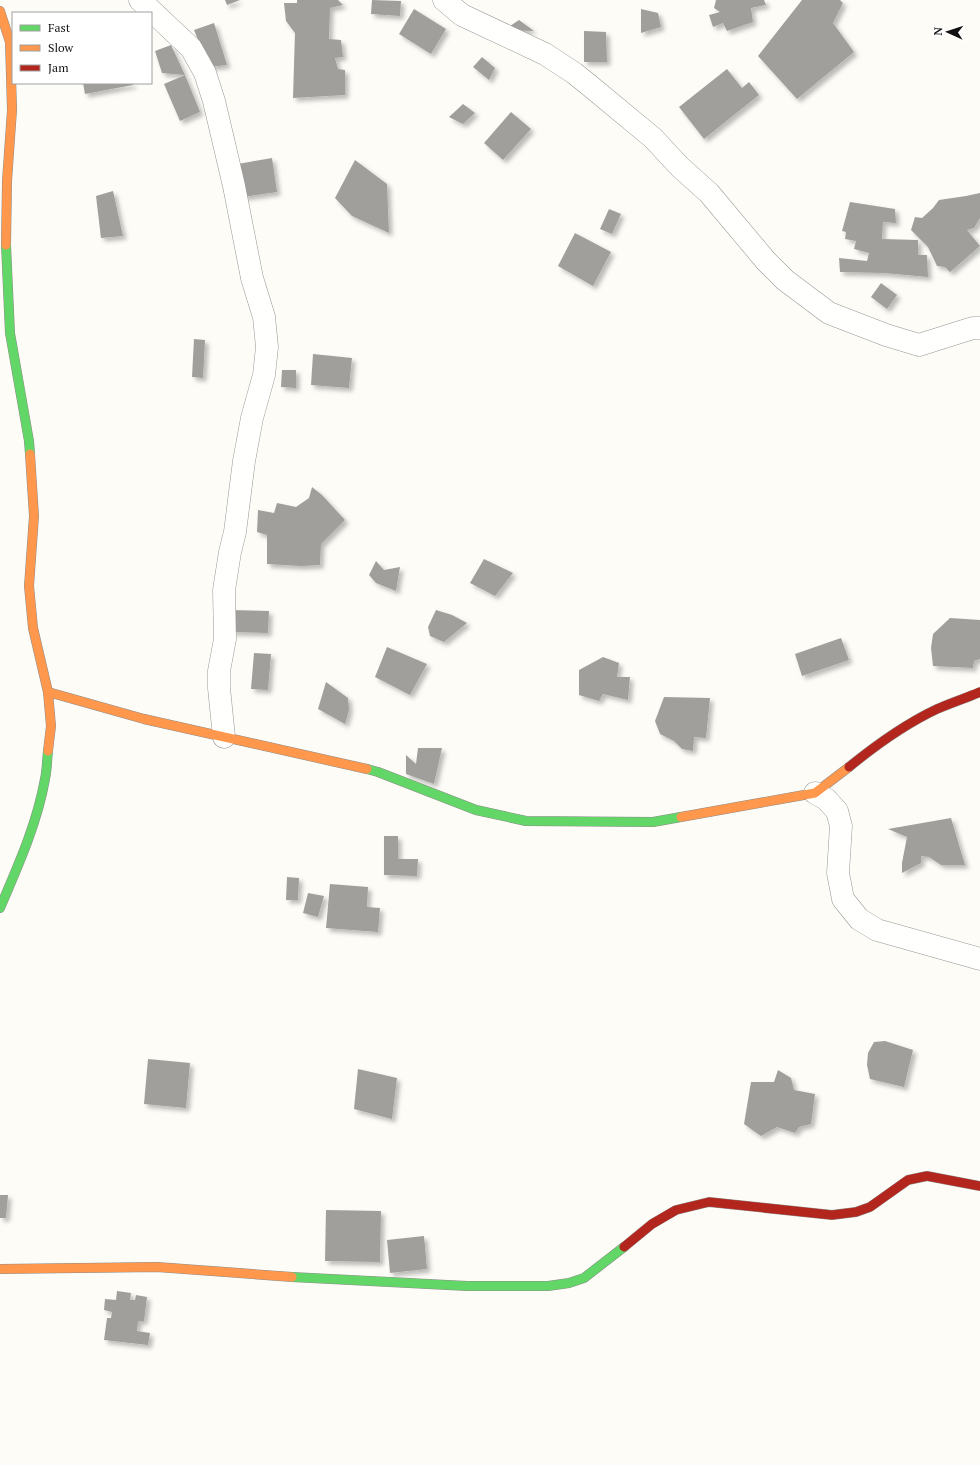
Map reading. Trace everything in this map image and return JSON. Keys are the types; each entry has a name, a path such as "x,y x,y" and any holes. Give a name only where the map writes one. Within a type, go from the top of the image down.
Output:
{"street":[{"path":"140,0 191,48 205,73 214,101 234,186 252,278 264,325 267,347 264,375 252,418 244,461 235,532 230,552 225,585 225,639 219,672 219,688 224,737"},
{"path":"444,0 462,15 546,54 589,85 653,138 680,167 709,193 766,261 785,280 829,313 886,335 919,345 973,328 980,328"},
{"path":"0,11 10,42 12,110 7,181 6,255 10,333 29,441 34,516 30,586 33,628 48,692 51,726 46,779 33,825 19,864 0,908"},
{"path":"48,692 144,719 378,772 476,810 526,821 653,822 816,792 871,748 904,727 937,709 980,692"},
{"path":"816,792 826,799 837,811 841,826 838,873 843,900 859,919 876,930 980,959"},
{"path":"0,1269 157,1267 326,1279 467,1286 548,1286 569,1283 584,1278 652,1224 676,1210 708,1202 832,1215 856,1212 870,1207 908,1180 927,1176 980,1186"}],"building":[{"path":"225,0 240,0 227,5"},
{"path":"297,0 338,0 343,5 330,8 329,39 341,40 343,57 335,58 338,69 345,70 345,95 293,98 295,33 286,21 284,3 297,3"},
{"path":"372,0 401,1 400,16 371,14"},
{"path":"716,0 764,0 766,5 751,8 753,22 727,31 723,23 713,27 709,15 720,12 714,8"},
{"path":"802,0 840,0 843,3 833,23 854,52 797,99 758,56"},
{"path":"414,9 446,29 431,54 399,34"},
{"path":"641,9 658,13 661,27 641,33"},
{"path":"519,20 534,31 504,30"},
{"path":"214,23 227,65 209,67 194,30"},
{"path":"584,31 606,32 607,62 584,62"},
{"path":"171,45 185,75 162,73 155,51"},
{"path":"482,57 495,68 489,80 473,67"},
{"path":"727,69 742,88 749,82 759,95 704,139 679,107"},
{"path":"185,75 200,112 180,121 164,84"},
{"path":"83,84 133,84 133,85 85,94"},
{"path":"463,104 475,113 463,124 449,117"},
{"path":"511,112 531,129 503,160 484,143"},
{"path":"272,158 277,192 243,197 238,164"},
{"path":"355,160 387,184 389,233 352,216 335,198"},
{"path":"113,191 123,236 101,238 96,196"},
{"path":"980,193 980,218 974,228 967,230 980,246 950,272 945,267 937,266 928,247 911,230 915,217 922,218 939,200"},
{"path":"850,202 895,209 896,223 883,222 882,239 918,240 918,255 927,255 928,277 884,273 840,272 839,258 867,261 869,253 854,249 856,241 845,239 846,232 842,231"},
{"path":"609,209 621,214 612,234 600,229"},
{"path":"575,233 611,252 593,286 558,266"},
{"path":"881,283 897,295 887,309 871,297"},
{"path":"194,339 205,340 203,378 192,377"},
{"path":"313,354 352,358 349,388 311,385"},
{"path":"282,370 296,370 296,388 281,387"},
{"path":"312,487 322,495 345,520 321,544 320,565 301,566 267,564 267,535 257,532 258,510 274,513 277,503 296,507 309,498"},
{"path":"484,559 513,573 495,596 470,583"},
{"path":"376,561 384,570 400,567 396,591 376,583 369,575"},
{"path":"231,610 269,611 268,633 231,632"},
{"path":"436,610 452,615 467,623 444,642 430,636 428,627"},
{"path":"950,618 980,620 980,659 974,661 973,668 933,666 931,648 933,634"},
{"path":"841,638 849,660 802,676 795,654"},
{"path":"387,647 427,664 410,695 375,677"},
{"path":"254,653 271,654 268,690 251,689"},
{"path":"603,657 619,663 617,677 630,677 628,700 603,694 599,701 579,695 579,670"},
{"path":"326,682 348,698 349,710 345,724 318,709"},
{"path":"664,697 710,698 706,738 694,737 693,751 682,749 674,741 660,734 655,721"},
{"path":"418,748 442,748 434,784 406,774 406,755 416,764"},
{"path":"951,818 965,865 941,865 929,857 921,856 921,863 902,873 902,863 907,837 888,829"},
{"path":"384,836 398,836 398,859 418,859 417,876 384,875"},
{"path":"287,877 299,878 298,900 286,900"},
{"path":"330,884 368,887 367,907 380,908 378,932 326,928"},
{"path":"308,893 324,896 318,917 303,913"},
{"path":"885,1041 913,1050 904,1087 870,1079 867,1065 868,1053 874,1042"},
{"path":"148,1059 190,1063 186,1108 144,1104"},
{"path":"358,1069 397,1078 392,1119 354,1109"},
{"path":"778,1070 791,1078 794,1090 815,1094 811,1124 799,1127 795,1133 777,1127 761,1136 744,1124 751,1082 774,1082"},
{"path":"0,1195 8,1195 6,1218 0,1218"},
{"path":"326,1210 381,1211 380,1262 325,1261"},
{"path":"424,1236 427,1269 390,1273 387,1240"},
{"path":"117,1291 131,1293 130,1300 135,1300 136,1295 147,1297 144,1321 138,1321 137,1331 150,1333 148,1345 104,1340 107,1318 111,1318 112,1312 104,1310 105,1299 116,1300"}],"traffic: fast":[{"path":"6,245 10,333 30,454"},
{"path":"0,908 32,829 42,796 46,776 48,751"},
{"path":"367,769 476,810 526,821 653,822 681,817"},
{"path":"292,1277 467,1286 548,1286 569,1283 584,1278 624,1247"}],"traffic: slow":[{"path":"0,11 10,42 12,110 7,181 6,245"},
{"path":"30,454 34,516 29,586 33,628 48,692 51,726 48,751"},
{"path":"48,692 144,719 367,769"},
{"path":"681,817 815,793 849,767"},
{"path":"0,1269 157,1267 292,1277"}],"traffic: jam":[{"path":"849,767 880,743 914,721 937,709 980,692"},
{"path":"624,1247 652,1224 676,1210 709,1202 832,1215 856,1212 870,1207 908,1180 927,1176 980,1186"}]}
